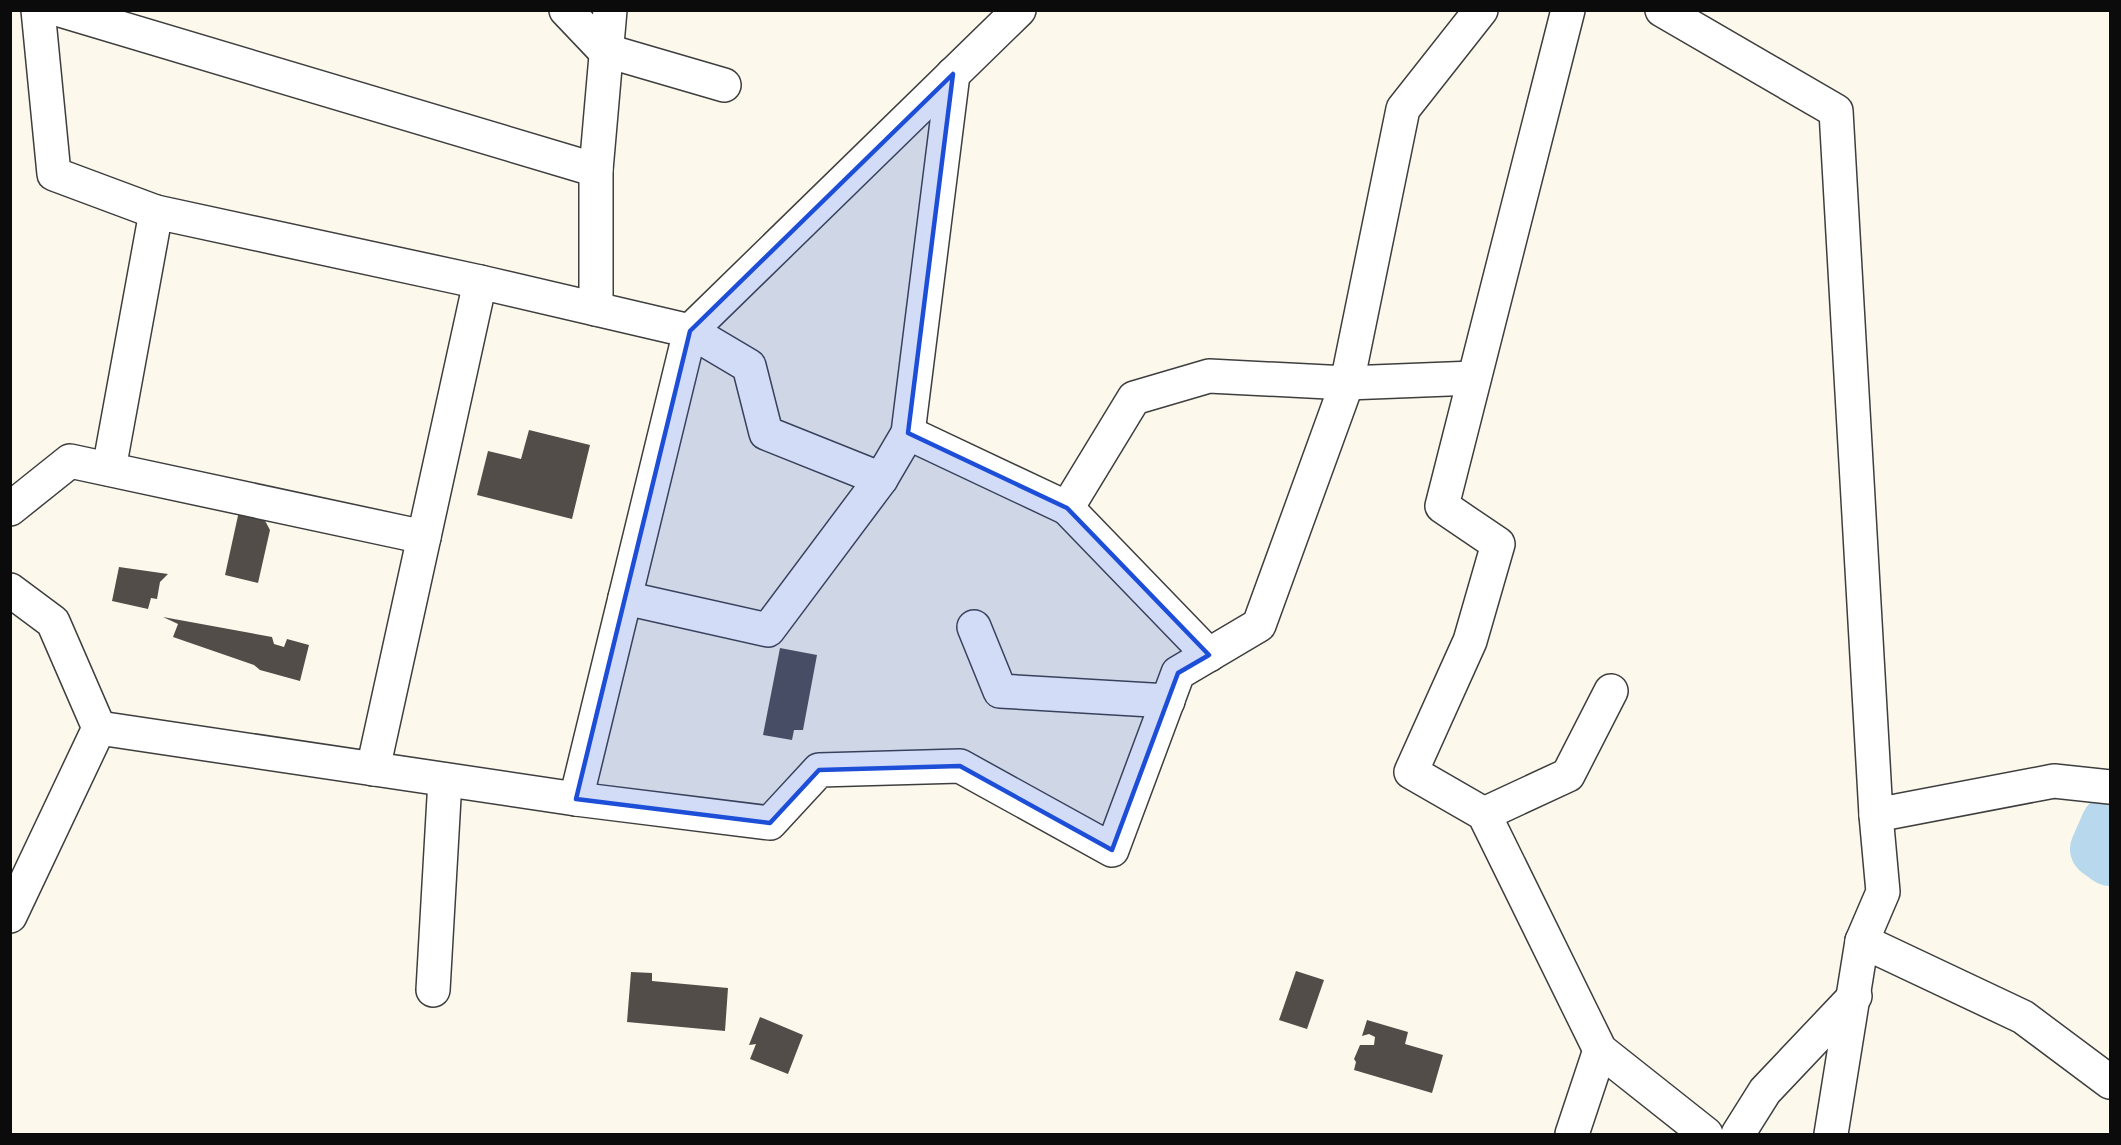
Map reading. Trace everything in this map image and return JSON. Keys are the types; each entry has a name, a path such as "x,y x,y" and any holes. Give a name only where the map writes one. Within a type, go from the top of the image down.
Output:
{"street":[{"path":"39,10 54,174 156,212 480,282 690,332 749,366 766,433 881,479"},
{"path":"60,10 596,170"},
{"path":"566,10 604,50 724,86"},
{"path":"596,309 596,170 609,10"},
{"path":"576,799 690,332 1019,10"},
{"path":"99,728 576,799 770,823 819,770 960,766 1112,850 1178,673 1260,625 1347,383 1403,109 1481,10"},
{"path":"1568,10 1442,506 1498,544 1470,641 1411,772 1484,814 1600,1050 1706,1134"},
{"path":"1662,10 1836,111 1876,815 1883,892 1862,941 1855,996 1831,1134"},
{"path":"625,598 768,630 881,479 908,433 953,75"},
{"path":"109,469 156,212"},
{"path":"373,769 480,282"},
{"path":"1067,508 1134,398 1209,376 1347,383 1474,378"},
{"path":"908,433 1067,508 1209,655"},
{"path":"10,509 70,461 424,537"},
{"path":"10,590 53,621 99,728 10,915"},
{"path":"974,627 1000,691 1168,701"},
{"path":"1484,814 1568,775 1611,691"},
{"path":"433,990 445,780"},
{"path":"1876,815 2054,781 2110,787"},
{"path":"1862,941 2023,1017 2110,1082"},
{"path":"1738,1134 1765,1091 1855,996"},
{"path":"1572,1134 1600,1050"}],"highlighted area":[{"path":"953,74 908,433 1067,508 1209,655 1178,673 1112,850 960,766 819,770 770,823 576,799 690,331"}],"building":[{"path":"529,430 590,445 572,519 477,495 488,451 521,459"},
{"path":"239,511 263,517 270,530 258,583 225,575"},
{"path":"119,567 168,574 160,582 157,599 151,598 148,609 112,601"},
{"path":"163,617 272,637 274,644 284,647 287,639 309,645 300,681 260,670 254,665 173,637 178,624"},
{"path":"780,648 817,655 803,730 794,730 792,740 763,735"},
{"path":"1296,971 1324,980 1307,1029 1279,1020"},
{"path":"631,972 652,973 652,981 728,988 725,1031 627,1022"},
{"path":"760,1017 803,1035 788,1074 750,1059 756,1044 749,1045"},
{"path":"1367,1020 1408,1032 1405,1044 1443,1055 1432,1093 1354,1070 1356,1062 1354,1059 1360,1045 1374,1045 1375,1037 1369,1034 1362,1036"}],"waterway":[{"path":"2110,824 2099,849 2110,857"}]}
